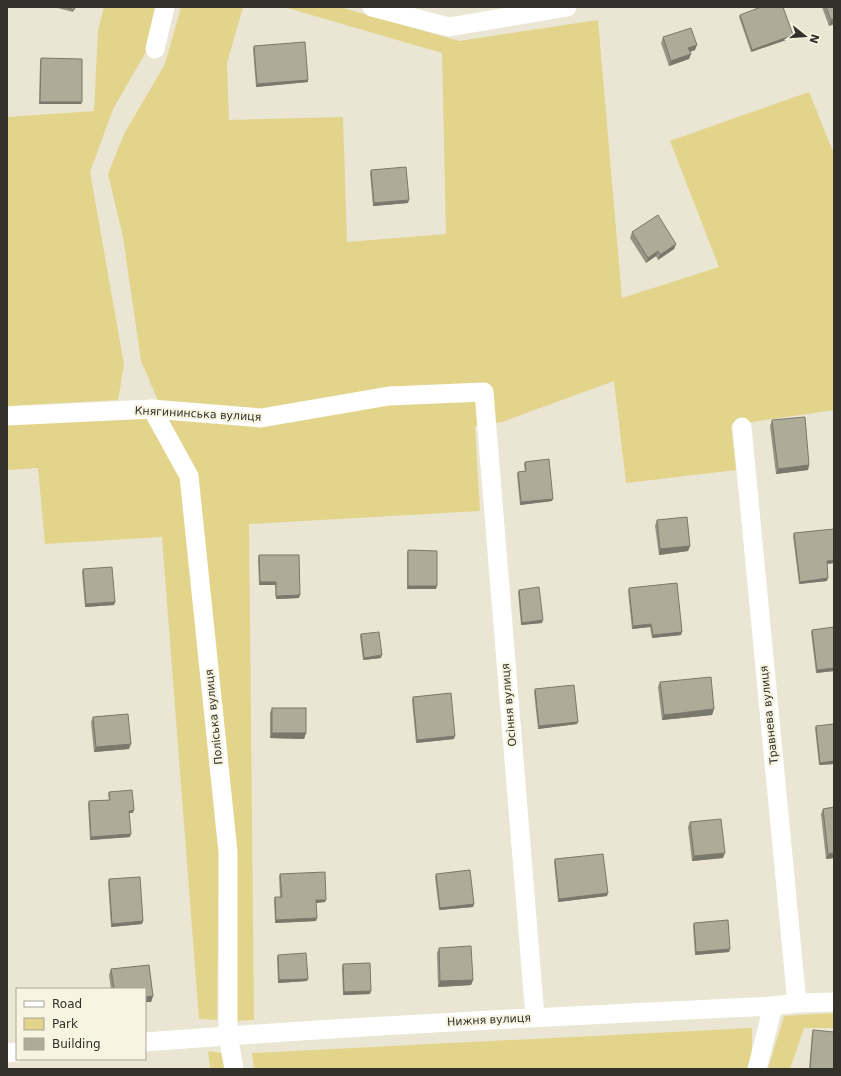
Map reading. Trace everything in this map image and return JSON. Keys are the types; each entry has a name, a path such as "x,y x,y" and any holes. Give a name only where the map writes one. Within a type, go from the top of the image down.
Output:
{"street":[{"path":"155,49 165,7"},
{"path":"372,7 449,27 567,7"},
{"name":"Княгининська вулиця","path":"7,416 152,409 261,418 389,396 484,392"},
{"name":"Осіння вулиця","path":"484,392 535,1017"},
{"name":"Поліська вулиця","path":"152,409 189,476 228,852 228,1035 234,1069"},
{"name":"Травнева вулиця","path":"742,427 797,1003"},
{"name":"Нижня вулиця","path":"146,1042 228,1035 535,1017 834,1002"},
{"path":"758,1069 773,1006"}],"green space":[{"path":"104,7 159,7 150,45 113,109 90,172 124,365 118,400 7,406 7,117 94,111 98,30"},
{"path":"181,7 243,7 227,63 229,120 343,117 347,242 446,234 442,53 284,7 340,7 459,41 598,20 622,298 719,267 670,141 809,92 834,154 834,410 731,425 736,470 626,483 614,381 502,422 475,426 480,511 249,524 254,1020 236,1021 197,473 160,405 141,361 123,237 108,174 124,134 165,64"},
{"path":"148,416 182,477 219,853 217,1020 199,1019 162,537 45,544 38,468 7,470 7,423"},
{"path":"834,1013 834,1028 804,1028 790,1069 768,1069 784,1016"},
{"path":"752,1028 752,1065 749,1069 254,1069 252,1053"},
{"path":"208,1051 222,1053 225,1069 210,1069"}],"building":[{"path":"65,7 75,7 74,10"},
{"path":"761,7 783,7 793,35 752,50 740,15"},
{"path":"826,7 834,7 834,19 831,20"},
{"path":"691,28 697,45 688,48 691,54 671,61 663,37"},
{"path":"305,42 308,80 257,84 254,46"},
{"path":"41,58 82,59 82,102 40,102"},
{"path":"406,167 409,200 374,203 371,170"},
{"path":"658,215 676,244 660,255 658,251 648,258 632,232"},
{"path":"805,417 809,465 778,469 772,420"},
{"path":"549,459 553,499 521,502 518,472 526,471 525,462"},
{"path":"687,517 690,546 660,549 657,520"},
{"path":"834,529 834,560 827,561 828,578 800,582 794,533"},
{"path":"408,550 437,551 437,586 408,586"},
{"path":"259,555 299,555 300,595 276,596 276,582 260,582"},
{"path":"112,567 115,602 86,604 83,569"},
{"path":"677,583 682,632 653,635 651,624 633,626 629,588"},
{"path":"539,587 543,620 522,623 519,590"},
{"path":"834,627 834,668 817,670 812,630"},
{"path":"379,632 382,655 364,658 361,634"},
{"path":"711,677 714,709 664,715 660,682"},
{"path":"574,685 578,722 539,726 535,689"},
{"path":"451,693 455,736 417,740 413,697"},
{"path":"272,708 306,708 306,733 272,733"},
{"path":"128,714 131,744 96,747 93,717"},
{"path":"834,724 834,761 820,763 816,726"},
{"path":"132,790 134,810 129,811 131,834 91,837 89,801 110,800 109,792"},
{"path":"834,807 834,853 828,854 823,809"},
{"path":"721,819 725,853 694,856 690,822"},
{"path":"603,854 608,893 559,899 555,859"},
{"path":"470,870 474,904 440,908 436,874"},
{"path":"325,872 326,900 316,900 317,918 276,920 275,897 282,897 280,874"},
{"path":"140,877 143,921 112,924 109,879"},
{"path":"728,920 730,949 696,952 694,923"},
{"path":"471,946 473,980 440,981 439,948"},
{"path":"306,953 308,979 279,980 278,955"},
{"path":"370,963 371,991 344,992 343,964"},
{"path":"149,965 153,996 146,997 146,988 114,988 111,969"},
{"path":"813,1030 834,1032 834,1069 810,1069"}]}
